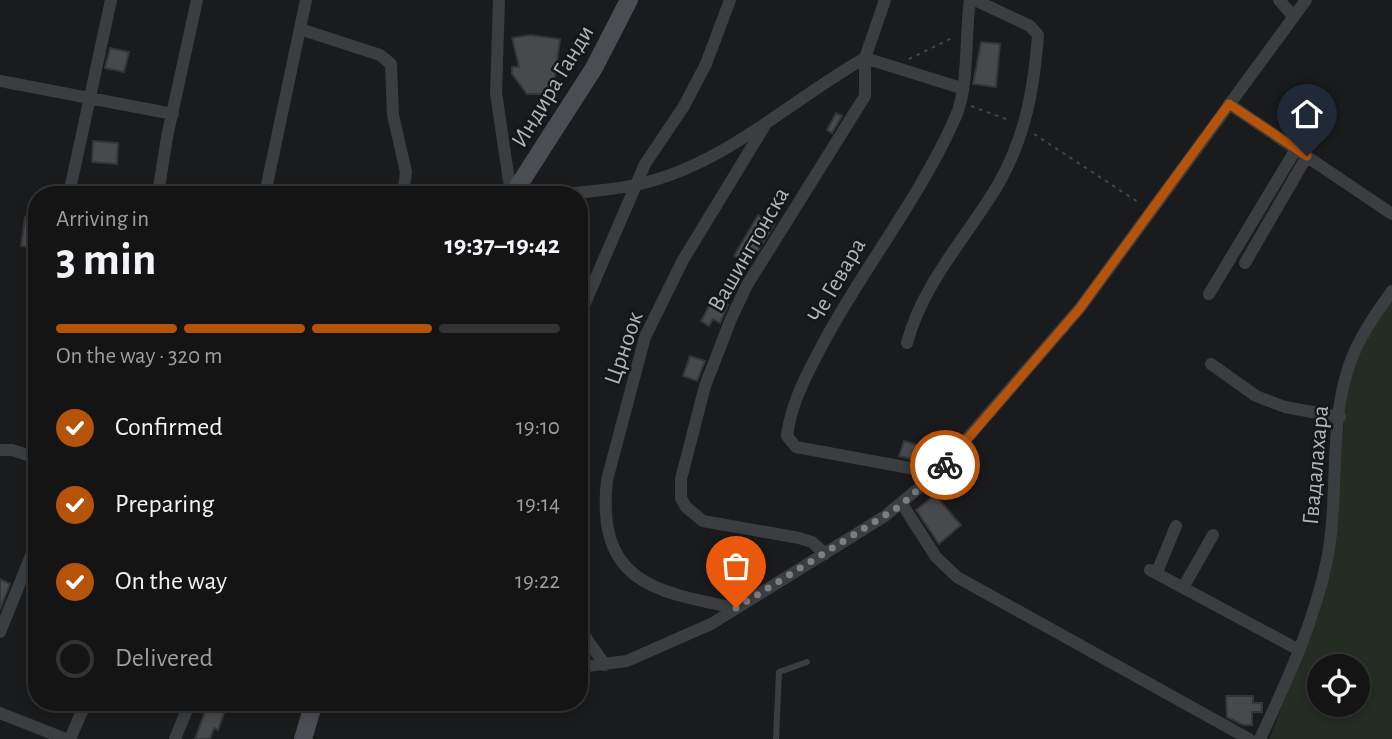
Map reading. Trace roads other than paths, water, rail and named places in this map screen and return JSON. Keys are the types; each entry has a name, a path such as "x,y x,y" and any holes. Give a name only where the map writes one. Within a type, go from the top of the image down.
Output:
{"street":[{"path":"71,186 111,0"},
{"path":"160,186 197,0"},
{"path":"267,186 306,0"},
{"path":"499,0 496,93 511,186"},
{"name":"Индира Ганди","path":"517,186 594,68 629,0"},
{"path":"588,296 645,164 684,106 706,64 730,0"},
{"name":"Вашингтонска","path":"825,554 812,542 799,538 703,521 685,507 681,498 681,480 705,386 731,318 747,285 859,108 866,85 865,58 885,0"},
{"name":"Че Гевара","path":"907,343 919,305 999,183 1024,128 1035,81 1038,35 1030,26 972,0 965,32 960,104 937,154 852,291 811,366 789,418 787,436 796,447 937,473"},
{"path":"1279,0 1294,17"},
{"path":"588,666 627,661 673,643 825,554 902,503 937,473 1080,308 1306,0"},
{"path":"300,29 380,55 391,64 393,115 407,186"},
{"path":"588,191 636,185 684,169 764,127 865,58 961,88"},
{"path":"849,67 866,85"},
{"path":"0,81 173,114"},
{"path":"1229,104 1392,214"},
{"name":"Црноок","path":"736,608 645,584 616,553 607,529 605,500 607,480 645,337 683,260 764,127"},
{"path":"1245,263 1301,152"},
{"path":"1209,294 1301,152"},
{"name":"Гвадалахара","path":"1261,739 1314,613 1327,559 1344,383 1367,325 1392,291"},
{"path":"1212,364 1255,396 1285,407 1340,417"},
{"path":"0,450 12,450 28,455"},
{"path":"902,503 936,557 957,577 1249,739"},
{"path":"1177,526 1154,571 1299,650"},
{"path":"1184,586 1213,536"},
{"path":"0,632 28,563"},
{"path":"588,641 605,665"},
{"path":"0,713 68,739 82,711"},
{"path":"175,739 186,711"},
{"path":"303,739 311,711"}],"lane":[{"path":"776,739 779,673 807,662"}]}
